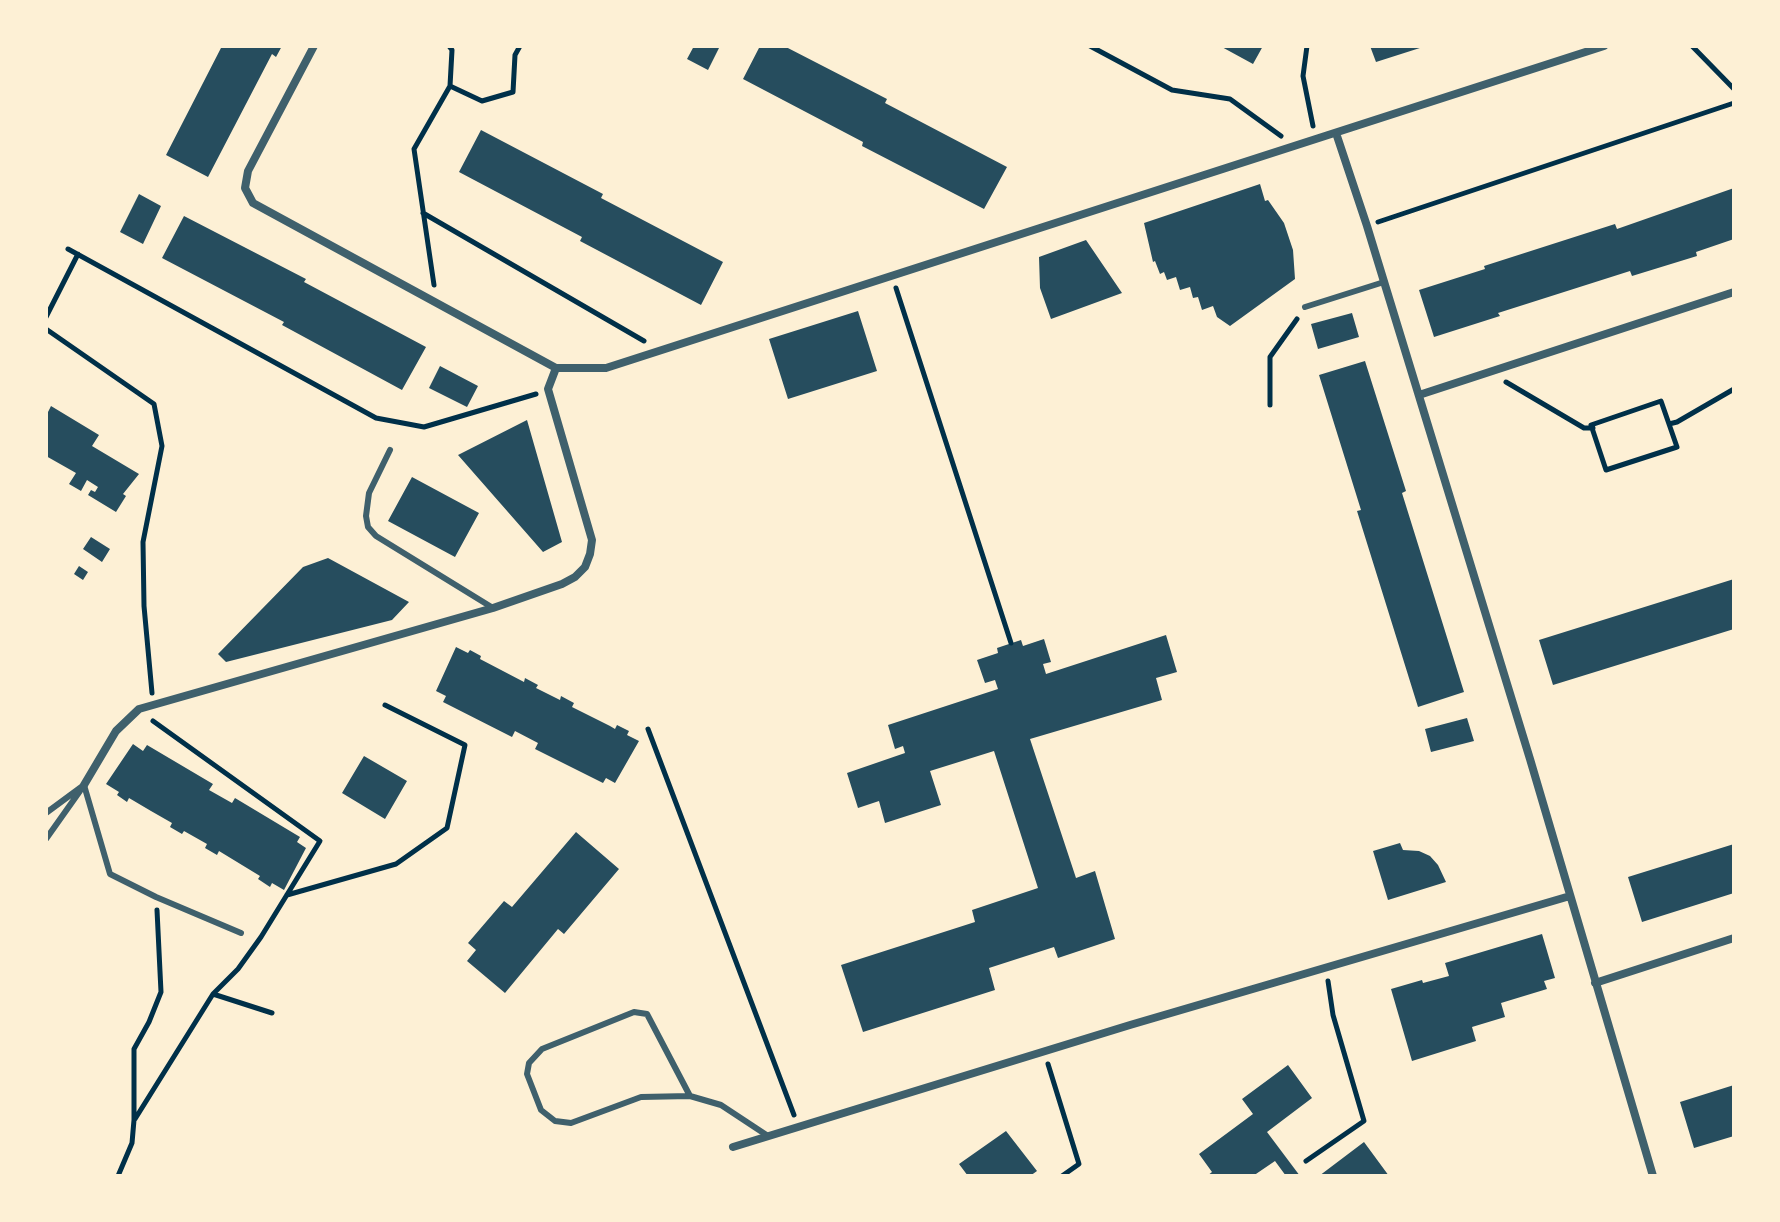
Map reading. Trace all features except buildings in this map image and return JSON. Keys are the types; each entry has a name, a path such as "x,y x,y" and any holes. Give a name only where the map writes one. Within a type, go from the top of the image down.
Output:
{"street":[{"path":"314,46 248,171 245,179 247,196 259,208 556,368 606,368 1604,46"},
{"path":"1336,133 1419,395 1653,1176"},
{"path":"1419,395 1734,292"},
{"path":"84,785 116,731 139,709 493,608 575,577 585,567 592,540 548,389 556,368"},
{"path":"733,1147 1044,1051 1570,896"},
{"path":"1595,983 1734,938"}],"lane":[{"path":"1305,307 1384,282"},
{"path":"390,450 369,493 368,527 376,536 493,608"},
{"path":"46,813 84,785"},
{"path":"46,839 84,785"},
{"path":"84,785 110,874 241,933"},
{"path":"690,1096 647,1014 634,1012 542,1049 529,1063 527,1074 541,1110 555,1121 571,1123 641,1097 690,1096 721,1105 768,1136"}],"path":[{"path":"437,304 414,149 450,86 452,50 449,46"},
{"path":"450,86 482,101 513,92 515,55 520,46"},
{"path":"1090,46 1172,90 1230,99 1295,146"},
{"path":"1307,46 1303,76 1316,139"},
{"path":"1692,46 1734,89"},
{"path":"1367,226 1734,103"},
{"path":"423,213 661,350"},
{"path":"68,249 376,418 424,427 548,389"},
{"path":"46,317 78,254"},
{"path":"892,276 1011,643"},
{"path":"1270,405 1270,357 1305,307"},
{"path":"46,329 154,404 162,446 143,542 144,606 153,705 146,715 320,841 238,969 213,994 134,1120"},
{"path":"1489,373 1584,428 1593,428"},
{"path":"1669,424 1734,389"},
{"path":"1661,401 1677,447 1606,470 1593,428 1591,425 1661,401"},
{"path":"287,895 396,864 447,828 465,745 385,705"},
{"path":"648,729 799,1127"},
{"path":"118,1176 132,1143 134,1049 161,992 156,897"},
{"path":"1306,1161 1364,1121 1333,1015 1326,968"},
{"path":"213,994 272,1013"},
{"path":"1044,1051 1079,1164 1062,1176"}]}
